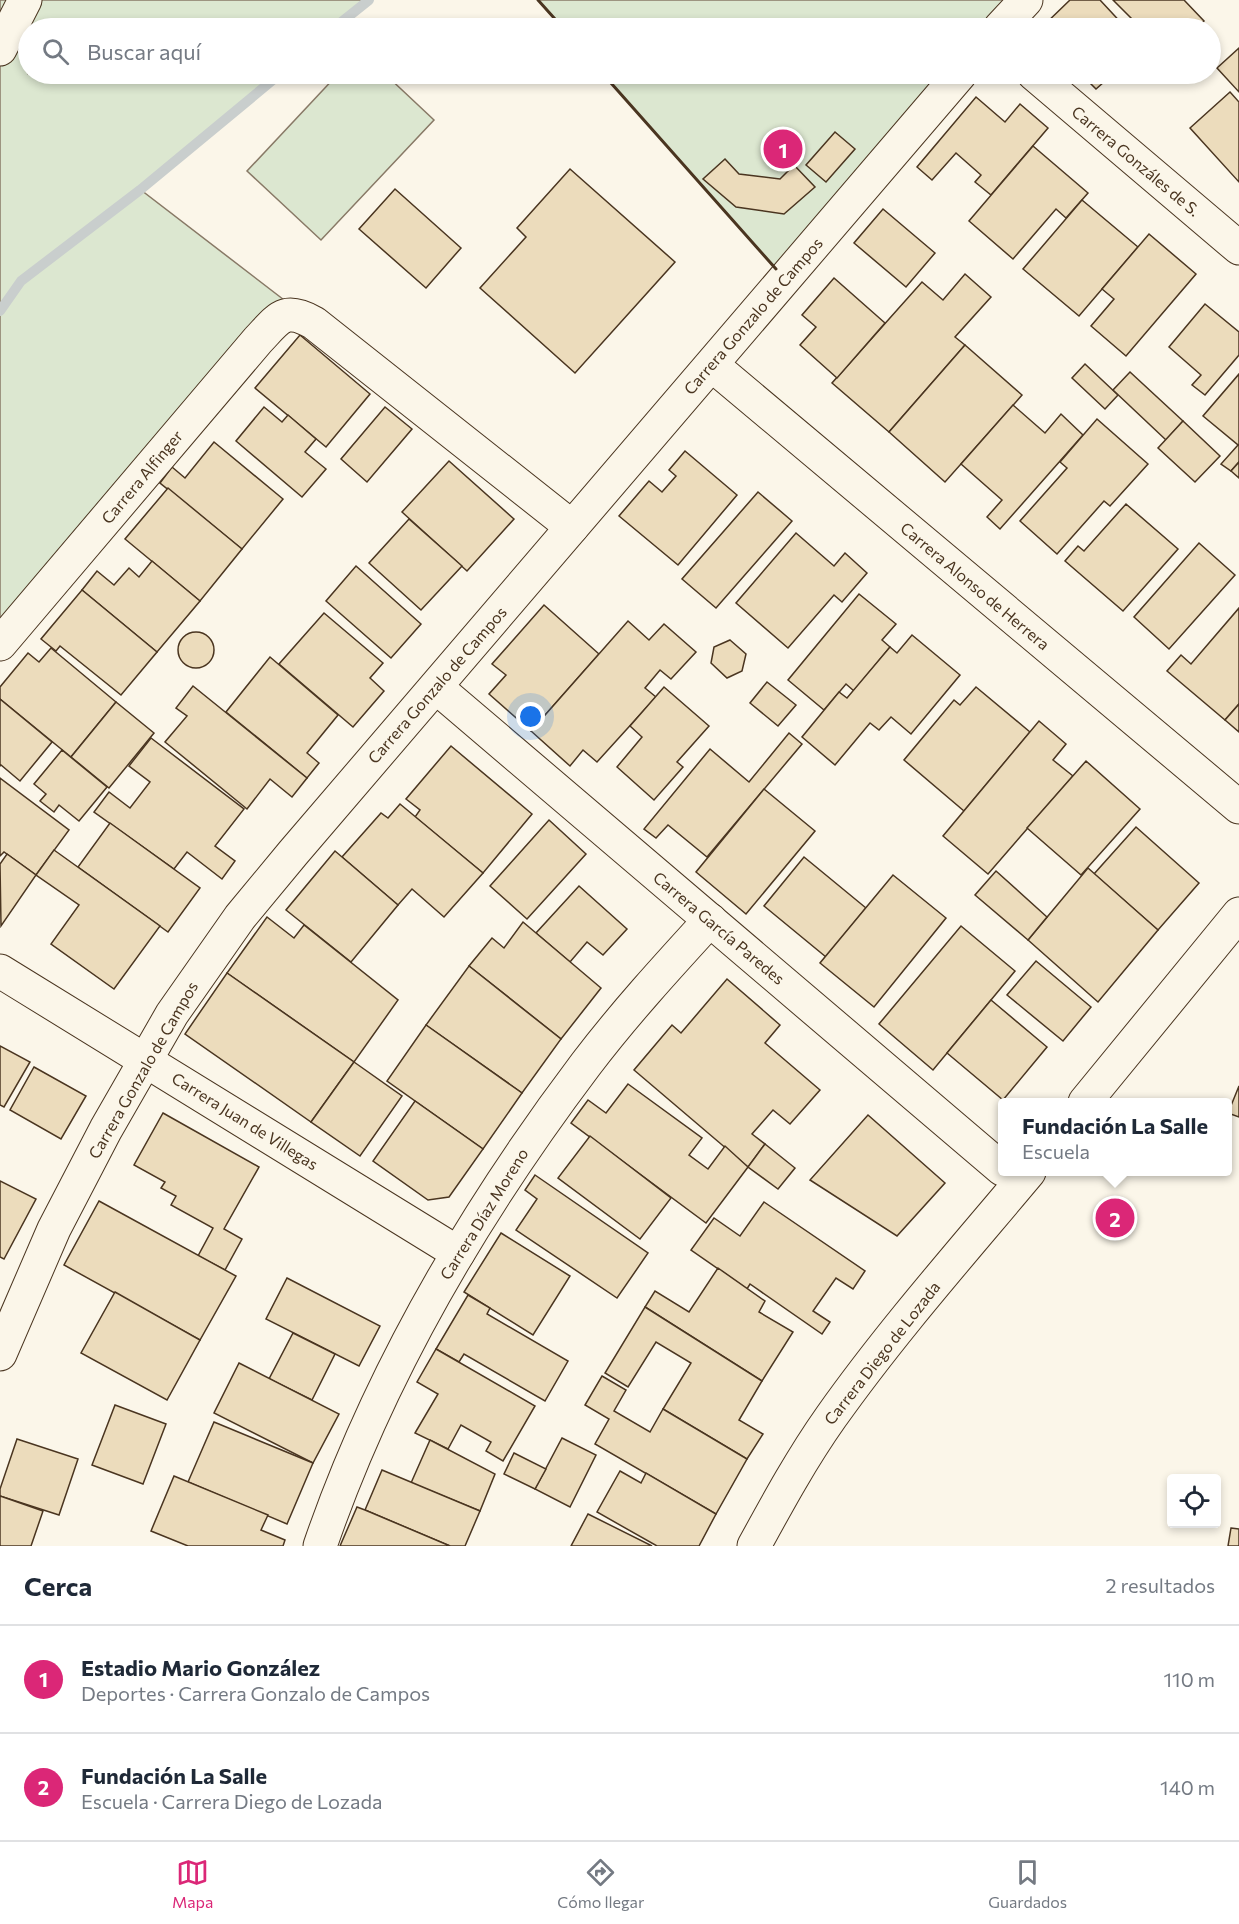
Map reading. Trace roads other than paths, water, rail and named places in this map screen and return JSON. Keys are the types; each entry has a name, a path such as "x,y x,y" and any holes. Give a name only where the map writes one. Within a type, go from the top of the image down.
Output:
{"main road":[{"path":"0,49 25,0"},
{"path":"1009,18 1026,0"},
{"name":"Carrera Gonzalo de Campos","path":"0,1354 54,1229 106,1129 172,1014 240,917 951,84"},
{"name":"Carrera Gonzáles de S.","path":"1046,84 1239,248"},
{"name":"Carrera Alfinger","path":"0,644 258,340 274,323 288,314 301,315 314,322 572,527"},
{"name":"Carrera Alonso de Herrera","path":"712,365 1239,807"},
{"name":"Carrera García Paredes","path":"436,687 998,1161"},
{"path":"1089,1098 1239,914"},
{"name":"Carrera Díaz Moreno","path":"320,1546 382,1390 422,1313 458,1253 538,1130 587,1062 655,980 710,920"},
{"name":"Carrera Juan de Villegas","path":"0,971 458,1253"},
{"name":"Carrera Diego de Lozada","path":"753,1546 830,1418 1012,1176"}],"waterway":[{"path":"346,18 369,0"},
{"path":"0,311 21,281 140,190 268,84"}],"place":[{"name":"Estadio Mario González","path":"783,149"},
{"name":"Fundación La Salle","path":"1115,1218"}]}
